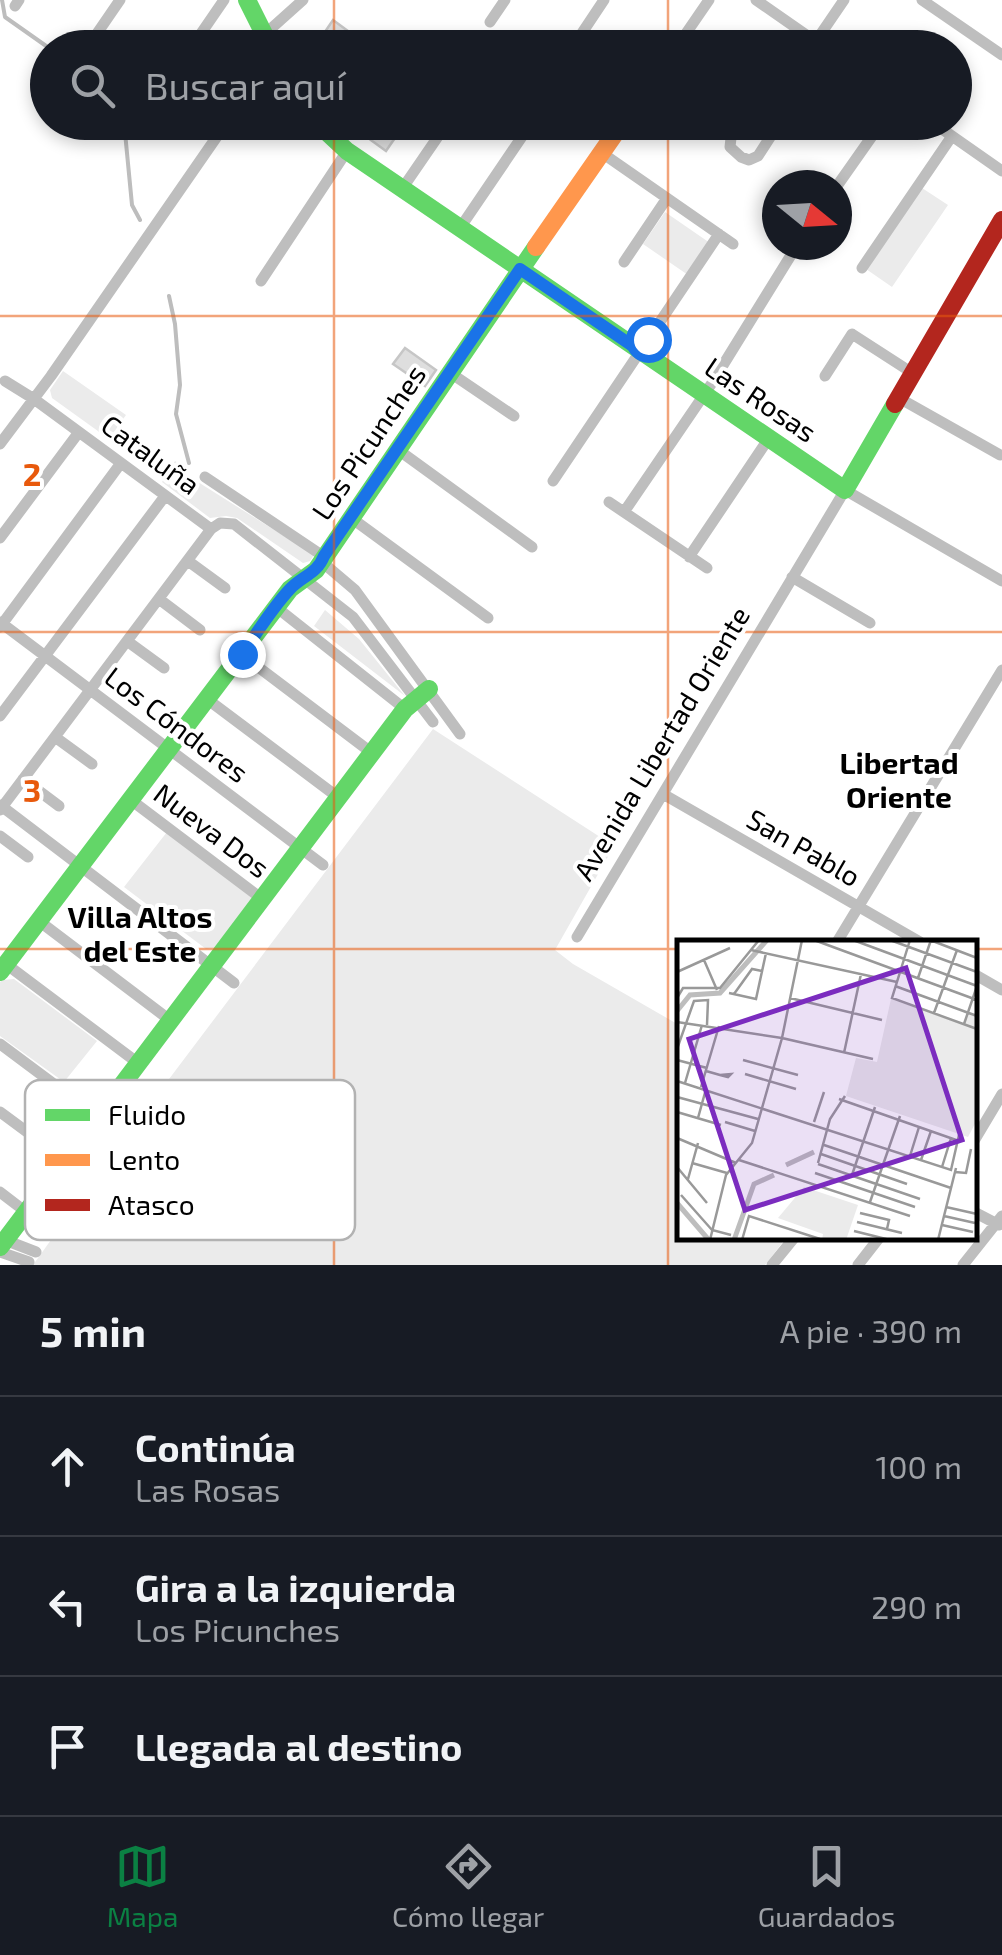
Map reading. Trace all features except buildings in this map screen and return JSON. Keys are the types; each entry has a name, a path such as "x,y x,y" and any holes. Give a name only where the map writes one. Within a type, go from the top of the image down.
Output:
{"street":[{"path":"99,30 120,0"},
{"path":"203,30 224,0"},
{"path":"247,0 262,30"},
{"path":"277,30 303,0"},
{"path":"490,22 505,0"},
{"path":"584,30 604,0"},
{"path":"688,30 708,0"},
{"path":"756,0 792,30"},
{"path":"828,30 844,0"},
{"path":"922,0 966,30"},
{"path":"972,34 1002,55"},
{"path":"0,444 215,140"},
{"name":"Las Rosas","path":"335,140 845,490 1002,581"},
{"path":"402,189 436,140"},
{"path":"460,228 520,140"},
{"name":"Los Picunches","path":"3,968 290,589 316,570 611,140"},
{"path":"731,140 730,147 741,158 750,160 758,156 768,140"},
{"path":"848,170 869,140"},
{"path":"862,268 949,140"},
{"path":"958,140 1002,171"},
{"path":"260,281 347,151"},
{"path":"602,153 733,244"},
{"path":"624,262 667,198"},
{"name":"Avenida Libertad Oriente","path":"577,937 1002,220"},
{"path":"553,480 719,234"},
{"path":"624,512 788,260"},
{"path":"825,376 852,334 914,374"},
{"path":"450,372 514,416"},
{"name":"Cataluña","path":"5,381 34,398 211,529 220,523 234,524 353,616 433,722"},
{"path":"899,398 1000,455"},
{"path":"0,538 79,432"},
{"path":"690,556 769,438"},
{"path":"397,449 532,547"},
{"path":"1,624 122,463"},
{"name":"Cataluña","path":"205,477 323,559 355,590 417,699 460,734"},
{"path":"0,716 165,496"},
{"path":"609,502 707,568"},
{"path":"350,517 488,618"},
{"path":"211,529 1,807 234,983"},
{"path":"188,561 225,588"},
{"path":"792,577 870,624"},
{"path":"159,599 200,630"},
{"path":"126,1080 417,699 276,607"},
{"name":"Los Cóndores","path":"1,624 323,865"},
{"path":"127,641 164,668"},
{"path":"242,654 372,753"},
{"path":"837,940 1002,670"},
{"path":"207,699 339,798"},
{"path":"55,737 92,764"},
{"path":"23,779 58,806"},
{"name":"San Pablo","path":"664,794 916,940"},
{"name":"Nueva Dos","path":"131,800 262,899"},
{"path":"0,836 28,857"},
{"path":"39,921 170,1020"},
{"path":"3,968 138,1064"},
{"path":"977,976 1002,990"},
{"path":"0,1044 48,1080"},
{"path":"977,1136 1002,1094"},
{"path":"0,1112 25,1130"},
{"path":"0,1192 25,1211"},
{"path":"25,1213 1,1244 32,1257"},
{"path":"963,1265 1000,1222"},
{"path":"772,1265 792,1240"},
{"path":"858,1265 878,1240"}],"shaded area":[{"path":"922,188 948,205 892,287 866,269"},
{"path":"665,212 710,243 688,275 643,244"},
{"path":"63,371 126,415 109,439 52,398 50,390"},
{"path":"175,461 190,477 314,555 310,561 303,563 237,518 210,518 162,482"},
{"path":"325,610 359,639 405,696 314,626"},
{"path":"433,729 614,846 555,950 677,1024 677,1240 784,1240 765,1265 33,1265 51,1240 355,1240 355,1080 168,1080"},
{"path":"167,832 253,897 215,948 206,949 124,887"},
{"path":"14,979 97,1041 66,1080 0,1036 2,980"}],"waterway":[{"path":"2,0 5,17 30,35"},
{"path":"126,140 132,205 140,220"},
{"path":"169,296 180,385 176,414 189,463"}],"traffic: fast":[{"path":"247,0 262,30"},
{"path":"335,140 845,490 895,404"},
{"path":"0,972 290,589 316,570 536,247"},
{"path":"126,1080 405,709 429,689"},
{"path":"0,1247 25,1214"}],"traffic: slow":[{"path":"536,247 610,140"}],"traffic: jam":[{"path":"895,404 1002,220"}],"district":[{"name":"Libertad Oriente","path":"899,779"},
{"name":"Villa Altos del Este","path":"140,933"}],"route":[{"path":"242,654 290,589 322,562 520,269 640,351 648,339"}]}
